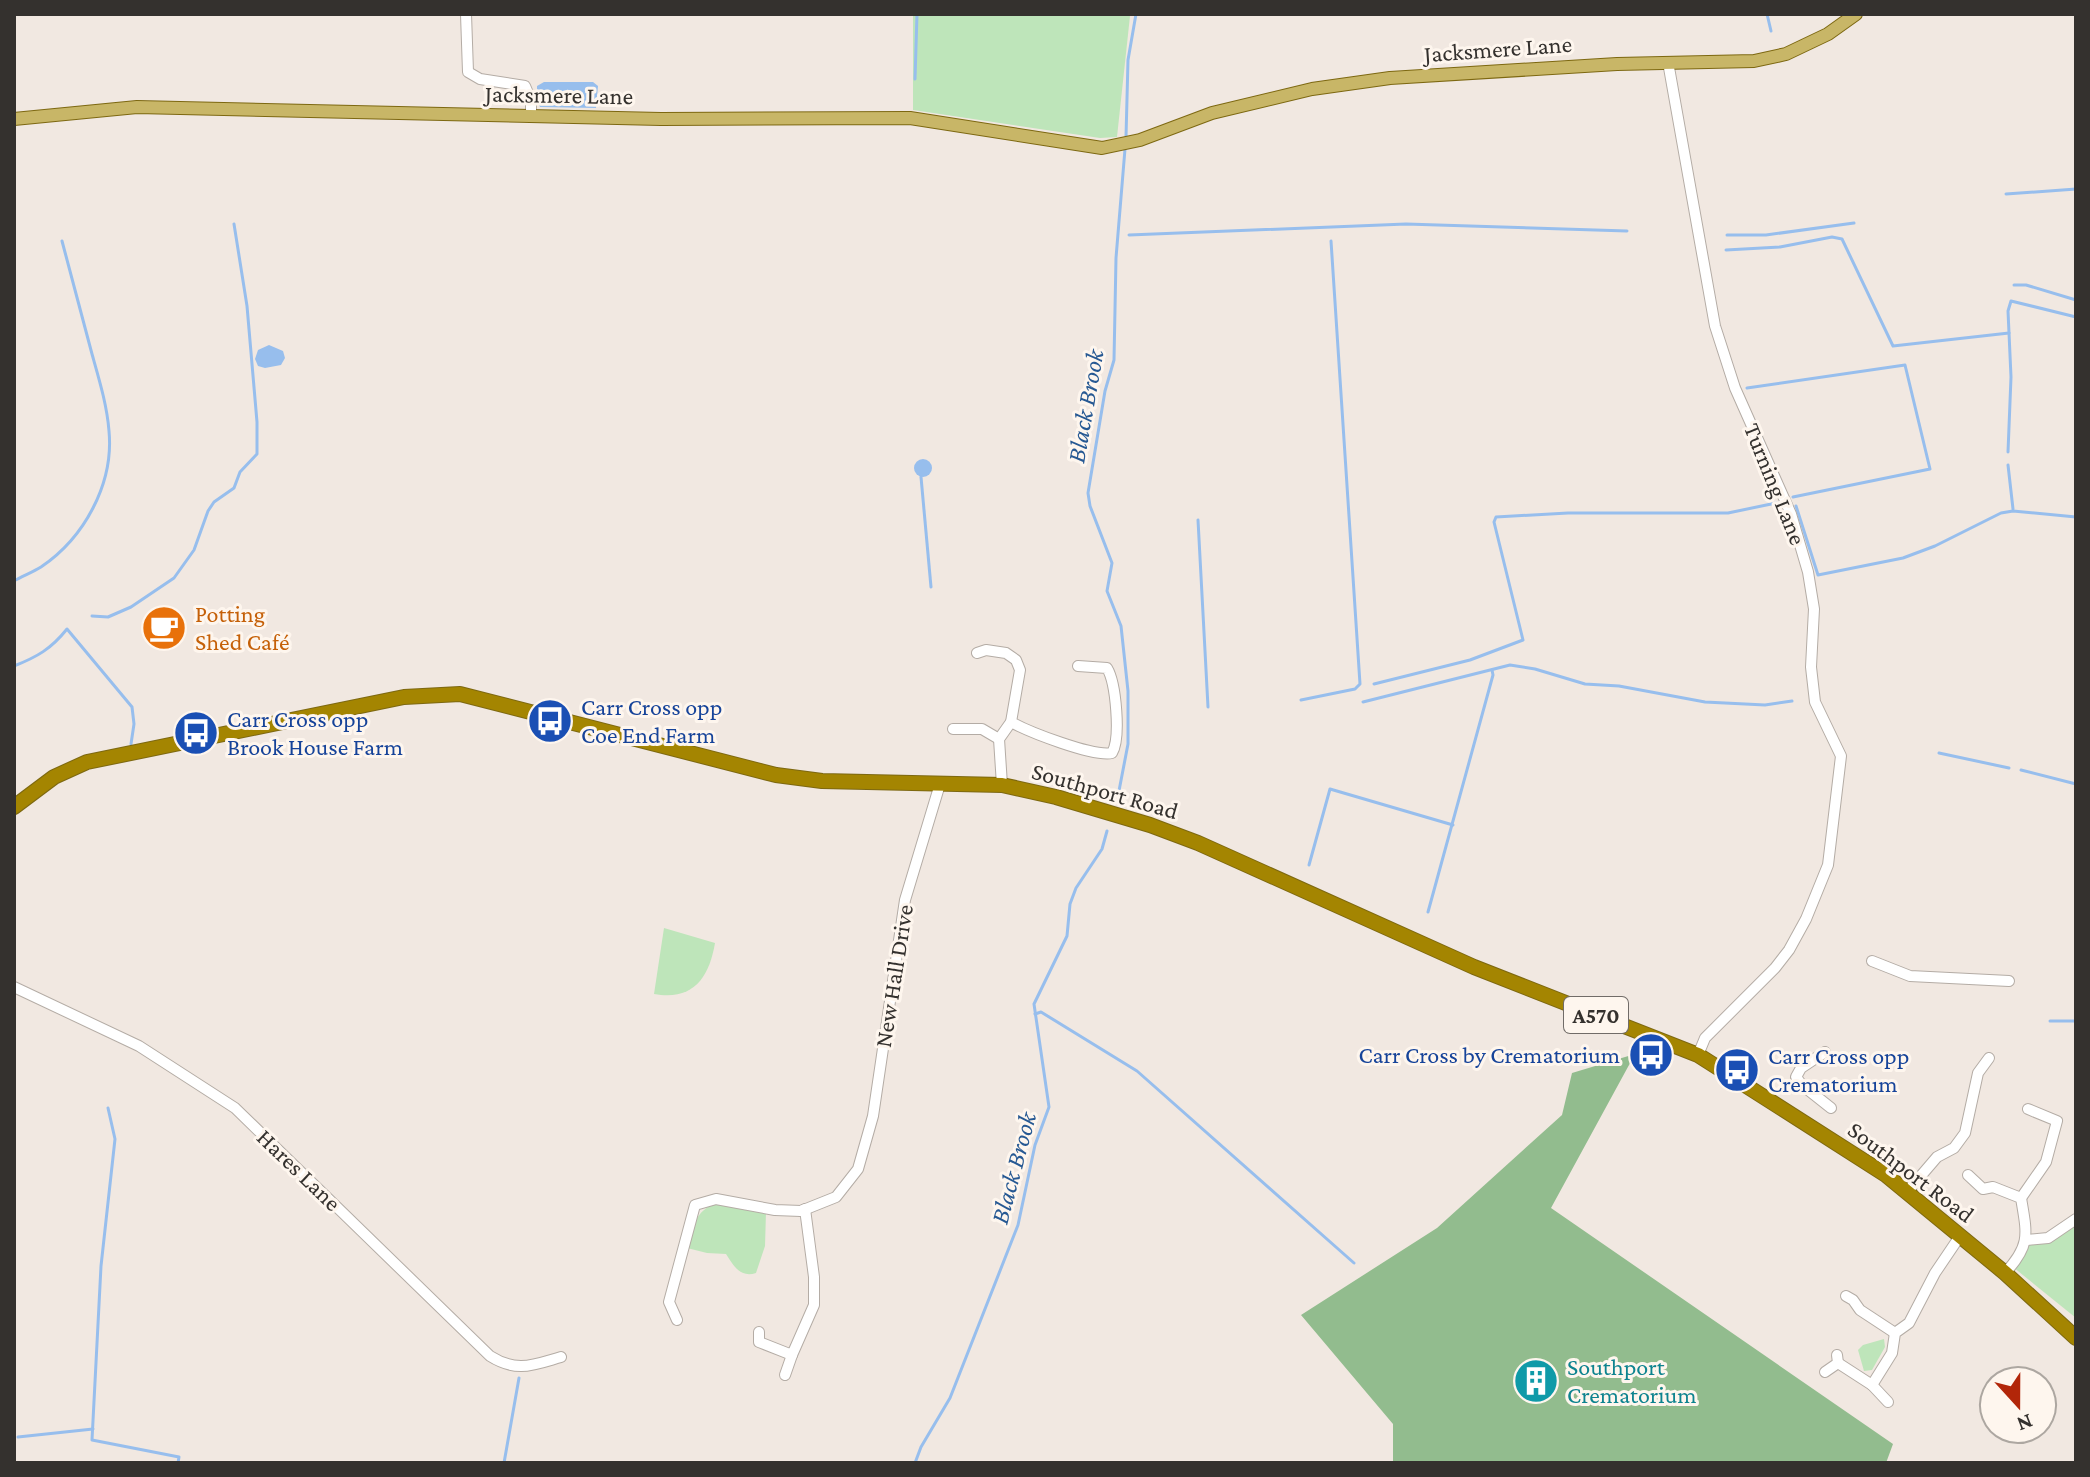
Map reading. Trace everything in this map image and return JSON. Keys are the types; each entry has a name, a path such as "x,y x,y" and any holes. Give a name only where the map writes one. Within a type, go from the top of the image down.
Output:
{"highway":[{"name":"Southport Road","path":"14,807 54,777 87,762 404,697 460,694 776,775 822,781 1002,785 1056,797 1198,843 1474,967 1698,1055 1907,1192 2005,1273 2076,1338"}],"main road":[{"name":"Jacksmere Lane","path":"14,119 137,107 661,119 910,118 1102,148 1140,140 1212,113 1312,89 1390,78 1668,62 1754,61 1786,54 1828,34 1856,14"}],"street":[{"path":"466,14 468,72 480,79 525,86 531,100 531,116"},
{"name":"Turning Lane","path":"1668,62 1715,326 1735,388 1791,514 1808,572 1814,609 1811,667 1815,702 1841,756 1828,865 1812,906 1782,959 1705,1038 1698,1055"},
{"path":"977,653 986,650 1006,653 1016,660 1020,670 1011,722 999,739 1002,785"},
{"path":"1011,722 1086,751 1101,755 1112,753 1116,729 1112,676 1107,668 1078,666"},
{"path":"953,729 982,729 999,739"},
{"name":"New Hall Drive","path":"801,1211 836,1197 858,1169 873,1116 905,900 940,784"},
{"path":"1872,961 1910,976 2009,981"},
{"name":"Hares Lane","path":"14,987 139,1046 235,1108 490,1356 501,1363 521,1368 561,1357"},
{"path":"1825,1052 1812,1055 1796,1077 1831,1108"},
{"path":"1907,1192 1937,1157 1954,1148 1965,1133 1978,1073 1989,1058"},
{"path":"2005,1273 2020,1256 2027,1240 2021,1198 2046,1162 2057,1121 2028,1109"},
{"path":"1968,1175 1983,1189 1993,1187 2021,1198"},
{"path":"677,1320 669,1302 695,1205 716,1199 775,1210 805,1209 814,1305 785,1375"},
{"path":"2027,1240 2048,1238 2076,1219"},
{"path":"1872,1385 1892,1353 1895,1333 1909,1323 1935,1273 1960,1236"},
{"path":"1846,1296 1860,1310 1895,1333"},
{"path":"759,1332 759,1342 792,1355"},
{"path":"1825,1372 1838,1359 1872,1385 1888,1402"}],"green space":[{"path":"913,14 1128,14 1117,137 1100,138 913,110"},
{"path":"664,928 715,943 703,976 689,990 679,994 654,994"},
{"path":"1635,1054 1551,1208 1893,1444 1886,1463 1393,1463 1393,1424 1301,1315 1437,1228 1562,1115 1572,1073"},
{"path":"717,1202 766,1212 765,1246 756,1273 742,1272 726,1254 687,1248 699,1215"},
{"path":"2076,1221 2076,1318 2013,1267 2028,1241"},
{"path":"1884,1339 1885,1347 1872,1370 1864,1371 1858,1350 1863,1345"}],"water":[{"path":"544,82 593,82 598,86 596,108 540,107 537,86"},
{"path":"269,345 283,351 285,358 281,365 258,366 255,359 258,350"},
{"path":"923,459 932,468 923,477 914,468"}],"waterway":[{"path":"915,79 917,14"},
{"name":"Black Brook","path":"1126,137 1128,60 1136,14"},
{"path":"1767,14 1771,31"},
{"name":"Black Brook","path":"1118,796 1128,744 1128,691 1121,626 1107,591 1112,563 1088,493 1105,391 1114,360 1116,258 1125,149"},
{"path":"2006,194 2076,189"},
{"path":"1727,235 1766,235 1854,223"},
{"path":"92,616 108,617 131,607 174,578 194,550 214,502 234,488 240,472 257,454 247,306 234,224"},
{"path":"1129,235 1406,224 1627,231"},
{"path":"1726,250 1780,247 1832,237 1842,239 1893,346 2009,333"},
{"path":"14,581 41,567 70,541 93,508 107,471 109,431 106,412 62,241"},
{"path":"1301,700 1355,689 1360,684 1331,241"},
{"path":"2014,285 2026,285 2076,300"},
{"path":"2008,452 2011,377 2008,311 2011,301 2076,317"},
{"path":"1747,388 1905,365 1930,469 1793,497"},
{"path":"2008,465 2013,509"},
{"path":"921,477 931,587"},
{"path":"1374,684 1470,660 1523,640 1494,522 1496,517 1568,513 1728,513 1776,503"},
{"path":"1796,506 1818,575 1903,558 1935,546 2001,513 2013,511 2076,517"},
{"path":"1198,520 1208,707"},
{"path":"14,666 43,652 67,629 132,707 134,724 131,744"},
{"path":"1363,702 1510,665 1585,684 1619,686 1705,702 1765,705 1792,701"},
{"path":"1428,912 1492,670"},
{"path":"1939,753 2009,768"},
{"path":"2021,770 2076,784"},
{"path":"1309,865 1330,789 1453,825"},
{"name":"Black Brook","path":"915,1463 950,1398 1018,1225 1035,1145 1049,1107 1034,1004 1067,936 1070,904 1076,888 1102,849 1107,831"},
{"path":"1035,1014 1041,1012 1137,1071 1354,1263"},
{"path":"2050,1021 2076,1021"},
{"path":"108,1108 115,1139 101,1266 92,1440 179,1457 178,1463"},
{"path":"504,1463 519,1378"},
{"path":"18,1437 93,1429"}],"place":[{"name":"Potting Shed Café","path":"164,628"},
{"name":"Carr Cross opp Coe End Farm","path":"550,721"},
{"name":"Carr Cross opp Brook House Farm","path":"196,733"},
{"name":"Carr Cross by Crematorium","path":"1651,1055"},
{"name":"Carr Cross opp Crematorium","path":"1737,1070"},
{"name":"Southport Crematorium","path":"1536,1381"}]}
